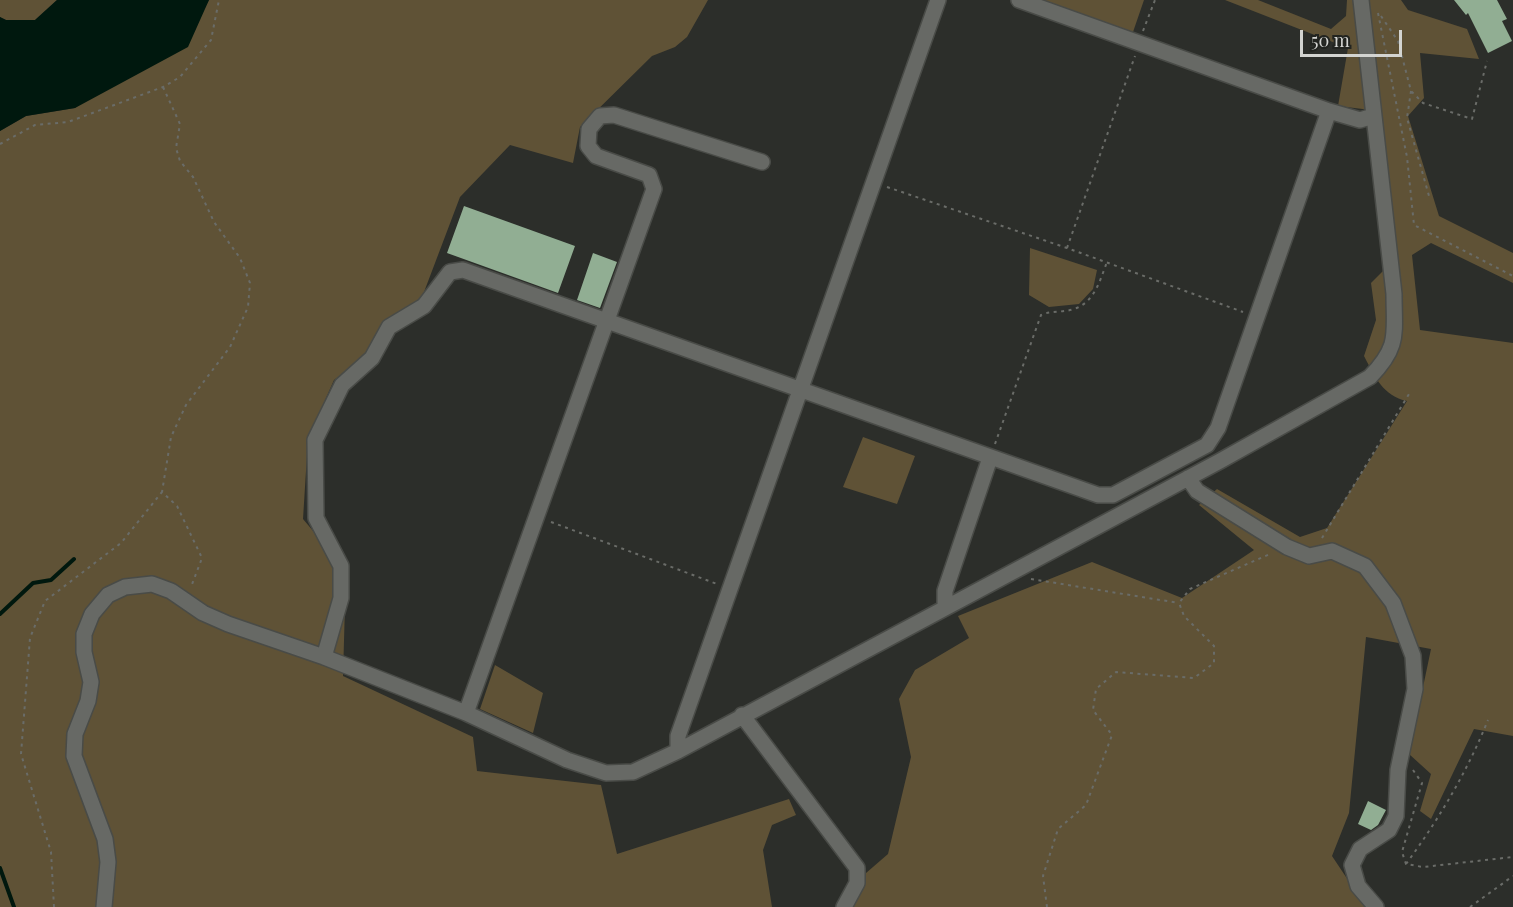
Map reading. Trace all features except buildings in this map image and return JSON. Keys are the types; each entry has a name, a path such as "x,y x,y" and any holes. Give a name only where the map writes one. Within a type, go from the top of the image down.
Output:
{"street":[{"path":"678,751 678,736 938,0"},
{"path":"1019,0 1329,111 1360,120 1373,116"},
{"path":"104,907 108,862 105,839 74,756 75,734 88,701 91,682 84,652 84,633 92,614 108,595 126,587 152,584 171,591 202,613 324,657 466,713 567,760 606,773 633,771 678,751 1188,478 1370,377 1387,360 1395,339 1394,294 1361,0"},
{"path":"324,657 341,598 341,566 316,518 315,440 342,385 372,358 389,327 424,306 450,272 463,270 800,388 990,458 1098,495 1113,495 1207,445 1218,428 1329,111"},
{"path":"466,713 654,189 649,175 596,156 588,147 589,129 600,116 615,115 762,162"},
{"path":"945,607 945,591 990,458"},
{"path":"1188,478 1197,491 1287,547 1309,556 1332,551 1365,566 1393,603 1413,656 1414,689 1398,770 1396,816 1389,830 1360,849 1352,865 1359,885 1376,907"},
{"path":"742,715 857,868 857,883 844,907"}],"path":[{"path":"0,144 35,125 68,122 162,87 180,76 211,40 219,0"},
{"path":"1067,248 1155,0"},
{"path":"1361,0 1379,14 1398,41 1411,91 1407,118 1430,196"},
{"path":"1379,14 1407,157 1414,225 1513,276"},
{"path":"1411,91 1423,103 1472,119 1487,61"},
{"path":"54,907 51,852 21,754 30,638 45,601 120,543 162,492 171,437 186,405 230,347 248,307 250,283 240,258 214,222 193,177 180,161 176,148 180,124 162,87"},
{"path":"873,182 1107,262 1257,317"},
{"path":"990,458 1041,315 1052,310 1075,309 1095,294 1107,262"},
{"path":"1320,542 1409,394"},
{"path":"162,492 177,506 202,558 198,575 184,600"},
{"path":"537,516 729,589"},
{"path":"1179,603 1190,589 1287,547"},
{"path":"1007,574 1179,603"},
{"path":"1047,907 1043,876 1058,829 1086,805 1112,735 1093,710 1096,689 1116,672 1194,678 1214,663 1214,646 1184,616 1179,603"},
{"path":"1407,864 1441,814 1474,757 1488,720"},
{"path":"1398,770 1413,770 1422,783 1402,852 1407,864"},
{"path":"1407,864 1423,867 1513,857"},
{"path":"1470,907 1513,876"}],"shaded area":[{"path":"0,0 57,0 35,20 6,20 0,17"},
{"path":"57,0 209,0 188,47 75,108 26,116 0,131 0,17 6,20 35,20"},
{"path":"209,0 708,0 687,37 675,47 652,56 580,127 573,163 510,145 460,197 421,300 382,325 362,360 334,380 308,439 303,519 346,570 343,676 473,737 477,771 601,785 617,854 789,799 796,815 772,825 763,850 772,907 0,907 0,131 26,116 75,108 203,11"},
{"path":"1042,0 1144,0 1133,32"},
{"path":"1225,0 1258,0 1331,29 1346,16 1347,0 1401,0 1408,10 1467,29 1479,59 1420,53 1424,98 1408,116 1439,216 1513,253 1513,283 1431,243 1412,255 1420,330 1513,343 1513,736 1474,729 1431,819 1420,811 1431,774 1409,754 1431,649 1366,637 1349,813 1332,856 1366,907 840,907 851,886 888,854 911,757 899,699 915,670 969,638 958,616 1092,562 1182,598 1254,550 1199,505 1217,489 1300,537 1327,528 1407,401 1386,390 1376,378 1364,356 1376,320 1371,283 1394,260 1379,111 1338,106 1348,48"},
{"path":"1030,248 1097,270 1093,289 1079,304 1049,307 1029,295"},
{"path":"863,437 915,456 897,504 843,487"},
{"path":"495,665 543,693 533,733 480,709"}],"waterway":[{"path":"0,614 33,583 51,580 74,559"},
{"path":"0,868 14,907"}]}
